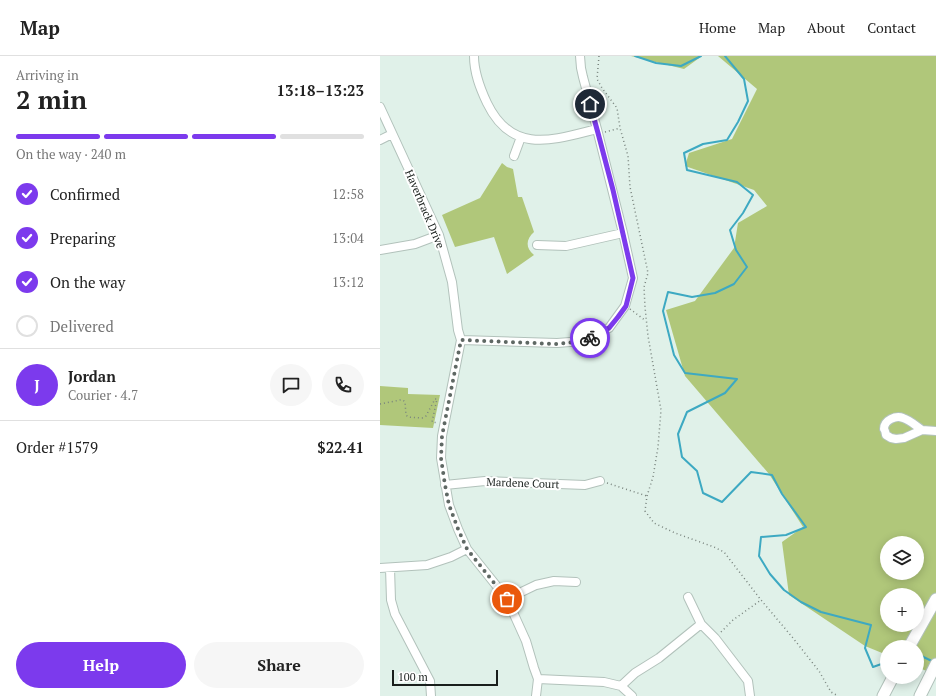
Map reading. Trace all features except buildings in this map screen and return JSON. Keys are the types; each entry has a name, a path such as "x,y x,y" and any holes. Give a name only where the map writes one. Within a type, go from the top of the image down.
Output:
{"highway":[{"path":"913,640 934,602"},
{"path":"920,696 936,664"},
{"path":"883,696 889,684"}],"street":[{"path":"474,56 476,72 483,95 497,120 507,129 521,137 535,140 548,140 598,131"},
{"path":"461,340 556,344 583,341 609,328 626,306 633,278 598,131 583,78 580,56"},
{"name":"Haverbrack Drive","path":"380,107 439,235 452,282 458,330 461,340 443,424 442,436 441,458 449,505 467,549 507,599 526,640 538,679 536,696"},
{"path":"380,140 392,134"},
{"path":"514,156 521,137"},
{"path":"537,245 566,246 623,233"},
{"path":"380,250 415,244 439,235"},
{"path":"922,430 936,431"},
{"name":"Mardene Court","path":"445,485 485,481 585,485 600,481"},
{"path":"380,568 427,566 467,549"},
{"path":"390,568 391,600 395,614 430,681 431,696"},
{"path":"507,599 536,584 554,581 576,582"},
{"path":"688,598 701,624 715,638 748,681 750,696"},
{"path":"621,686 635,673 659,658 701,624"},
{"path":"538,679 604,682 621,686 632,696"}],"path":[{"path":"599,56 597,79 616,108 628,156 630,187 648,273 644,287 646,321 661,410 658,447 645,511 654,523 675,533 724,552 820,672 831,692 838,696"},
{"path":"598,131 620,128"},
{"path":"626,306 646,321"},
{"path":"380,404 403,400 405,402 406,415 408,417 422,418 426,416 435,398 437,399 432,422 443,424"},
{"path":"600,481 647,496"},
{"path":"715,638 733,620 761,600"}],"green space":[{"path":"631,56 702,56 684,69"},
{"path":"718,56 936,56 936,675 924,670 924,640 880,640 880,652 865,646 789,595 782,542 803,527 769,474 685,376 666,310 695,301 734,248 738,223 767,206 754,190 685,166 689,153 732,139 757,89"},
{"path":"502,163 513,169 518,197 522,197 534,232 529,238 528,246 534,255 507,274 494,237 455,247 442,215 480,198"},
{"path":"380,386 408,388 408,394 440,395 433,428 380,425"}],"waterway":[{"path":"635,56 656,63 681,66 701,56"},
{"path":"725,56 744,79 748,101 727,140 703,144 684,153 687,170 737,182 753,195 743,213 730,230 736,250 747,267 734,284 715,293 692,297 668,292 663,311 674,355 685,373 737,379 725,393 687,412 678,434 682,457 697,471 703,493 722,502 751,472 772,475 782,494 806,527 786,535 761,537 759,556 770,574 784,590 801,602 821,612 871,625 865,648 873,667 880,664"},
{"path":"924,657 934,662"}],"way so far":[{"path":"507,599 467,549 449,505 445,485 441,458 442,436 461,340 556,344 583,341 590,338"}],"route":[{"path":"590,104 613,190 633,278 626,306 609,328 590,338"}]}
